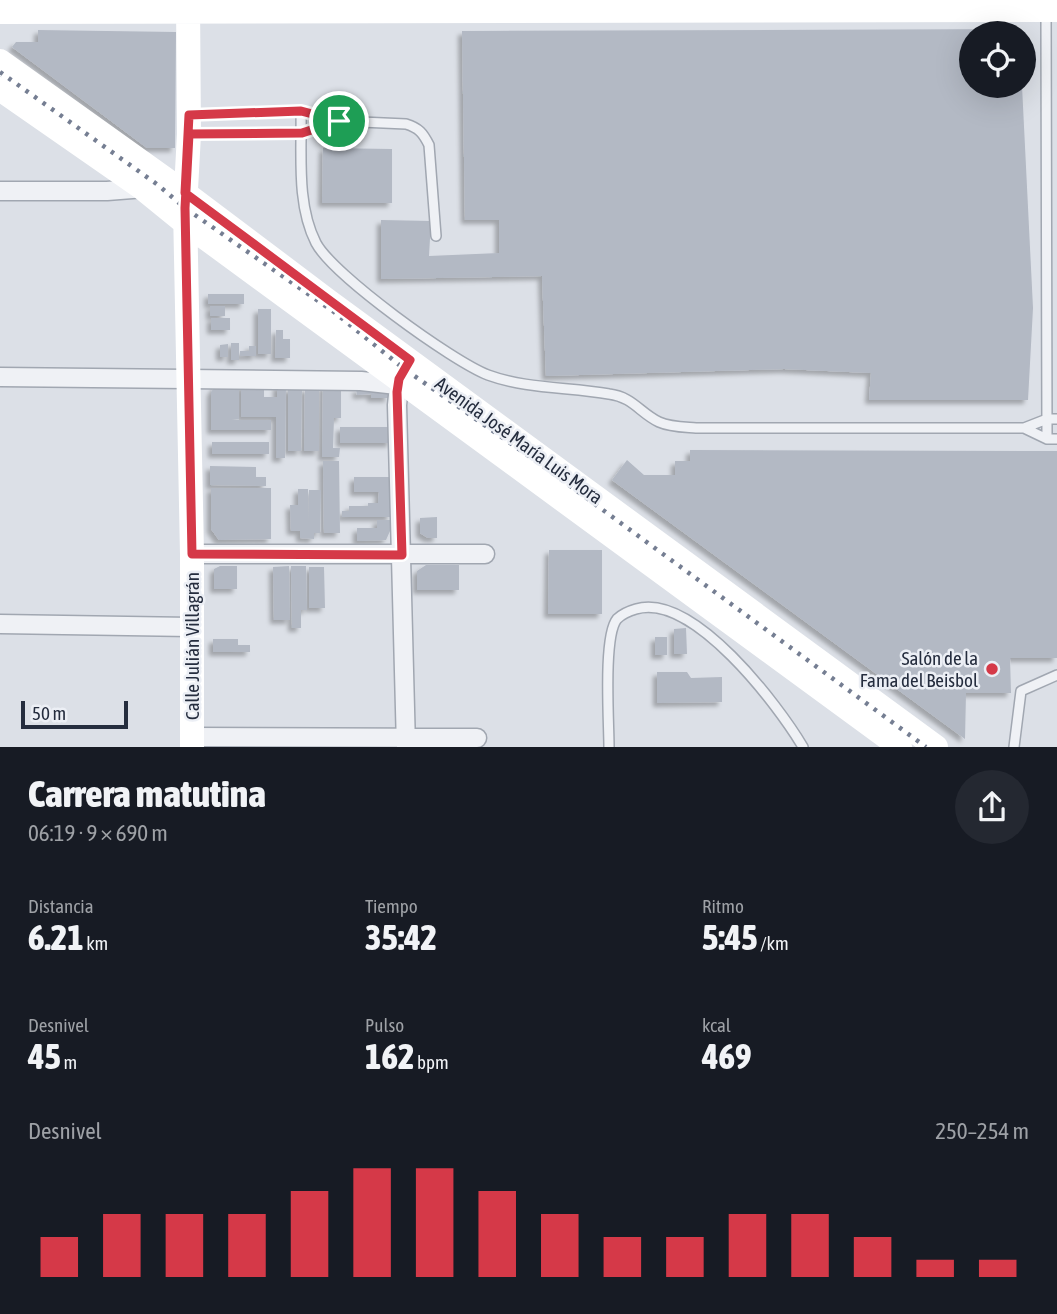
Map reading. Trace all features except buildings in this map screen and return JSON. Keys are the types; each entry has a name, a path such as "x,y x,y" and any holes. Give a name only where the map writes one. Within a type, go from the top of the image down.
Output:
{"street":[{"path":"0,12 188,6 1038,8"},
{"name":"Calle Julián Villagrán","path":"188,6 189,124 177,187 185,223 192,554 192,742"},
{"name":"Avenida José María Luis Mora","path":"0,61 177,187 402,375 900,747"},
{"name":"Avenida José María Luis Mora","path":"0,89 142,188 185,223 936,747"},
{"path":"0,191 107,191 177,187"},
{"path":"0,377 361,381 402,375 406,742"},
{"path":"192,554 485,554"},
{"path":"0,624 191,627"},
{"path":"192,742 406,742 477,738"}],"lane":[{"path":"1024,428 1052,439 1052,140 1038,8"},
{"path":"301,111 304,203 316,243 327,259 343,275 438,345 488,375 546,387 611,394 638,405 662,424 696,428 1024,428 1052,419"},
{"path":"189,124 301,111 339,121 406,124 415,127 424,134 429,145 436,236"},
{"path":"189,124 302,133 339,121"},
{"path":"609,747 608,668 612,629 617,619 640,608 654,608 671,613 725,649 758,684 803,747"},
{"path":"1014,747 1021,691 1057,676"}],"railway":[{"path":"0,72 158,185 185,208 334,312 403,368 543,466 926,747"}],"place":[{"name":"Salón de la Fama del Beisbol","path":"992,669"}],"route":[{"path":"339,121 301,111 189,115 185,193 410,360 403,368 397,385 402,555 192,554 185,208 185,193 189,134 302,133 339,121"}]}
